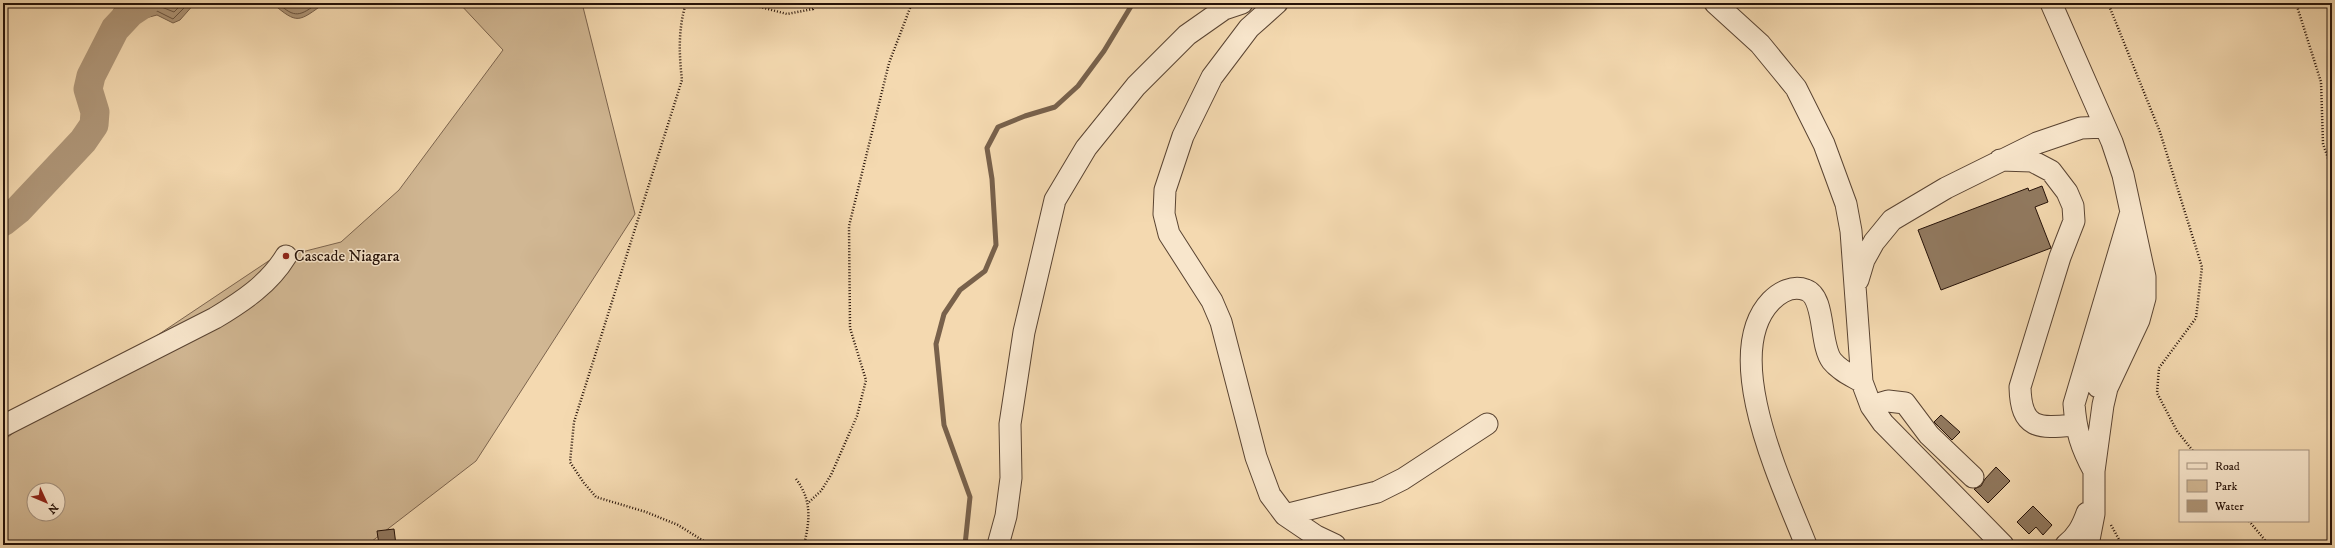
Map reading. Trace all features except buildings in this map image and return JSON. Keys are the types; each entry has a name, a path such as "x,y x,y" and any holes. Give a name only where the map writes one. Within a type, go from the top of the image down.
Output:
{"street":[{"path":"998,545 1008,501 1011,478 1010,424 1024,332 1055,200 1086,148 1136,86 1187,35 1224,9 1242,3"},
{"path":"1715,3 1760,44 1796,88 1824,144 1846,204 1851,231 1862,382 1871,406 1883,423 2003,545"},
{"path":"2051,3 2106,127 2123,175 2131,212 2131,255 2128,282 2089,419 2094,471 2094,514 2088,545"},
{"path":"1269,4 1212,77 1183,136 1165,190 1164,214 1169,234 1212,301 1221,322 1256,457 1270,495 1285,515 1316,536 1335,545"},
{"path":"1855,290 1864,260 1874,242 1892,220 2000,160 2037,143 2081,128 2106,127"},
{"path":"2000,160 2032,161 2051,171 2067,192 2073,206 2074,221 2060,257 2020,387 2020,402 2025,414 2033,423 2046,428 2076,425"},
{"path":"2094,471 2081,446 2076,425 2074,404 2131,212"},
{"path":"3,426 216,318 247,298 277,270 286,256"},
{"path":"1806,545 1763,435 1751,372 1751,342 1756,324 1764,308 1777,295 1791,288 1806,290 1814,294 1823,322 1824,342 1832,361 1847,374 1862,382"},
{"path":"1871,406 1888,401 1904,403 1928,435 1973,477"},
{"path":"1285,515 1377,492 1403,479 1487,424"},
{"path":"2066,545 2075,537 2083,526 2093,491"},
{"path":"1981,524 1990,545"}],"path":[{"path":"686,3 680,22 679,56 682,80 574,422 570,462 584,483 596,497 646,512 678,525 710,545"},
{"path":"745,3 787,14 814,9 815,3"},
{"path":"809,502 821,491 831,475 856,416 866,380 850,328 849,226 889,63 912,3"},
{"path":"2108,3 2160,132 2202,267 2196,318 2159,368 2157,393 2177,431 2192,450"},
{"path":"2296,3 2321,82 2323,144 2332,169"},
{"path":"796,478 804,490 809,502 809,517 804,545"},
{"path":"2250,522 2269,545"}],"green space":[{"path":"459,3 582,3 635,214 476,461 367,545 3,545 3,441 26,423 279,254 286,256 341,242 399,190 503,50"}],"water":[{"path":"117,3 195,3 180,20 173,23 157,15 138,20 112,43 101,36"},
{"path":"272,3 325,3 303,17 293,18"}],"waterway":[{"path":"3,222 18,210 83,141 94,125 95,112 88,89 91,76 115,29 130,13 145,3"},
{"path":"965,545 970,497 944,425 936,344 944,314 960,290 985,271 996,245 992,179 987,148 998,127 1025,116 1055,107 1078,86 1104,51 1133,3"}],"place":[{"name":"Cascade Niagara","path":"286,256"}]}
